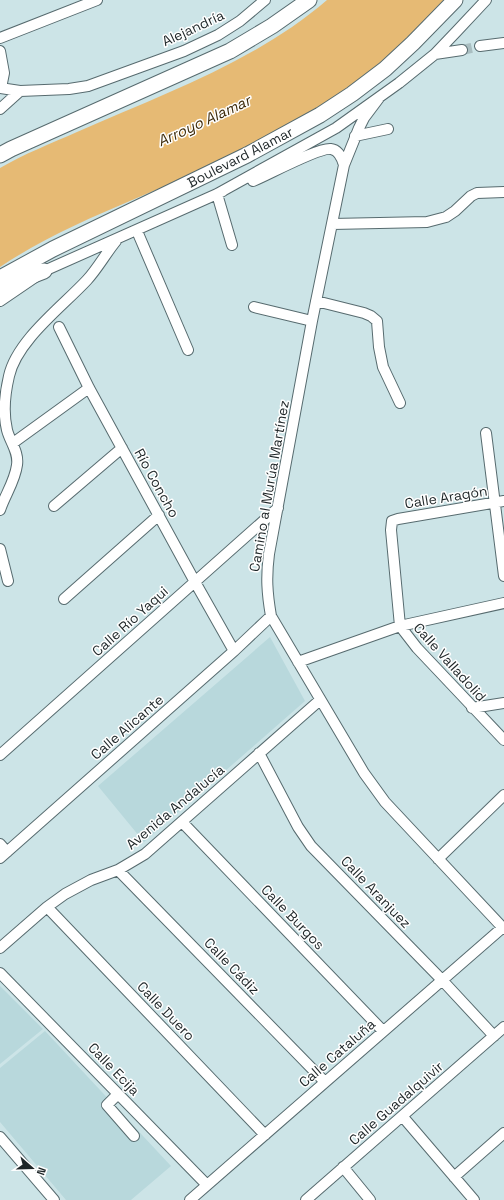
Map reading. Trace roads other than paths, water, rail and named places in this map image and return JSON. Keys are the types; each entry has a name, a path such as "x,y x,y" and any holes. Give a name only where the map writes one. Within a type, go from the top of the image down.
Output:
{"highway":[{"path":"0,155 230,51 272,26 309,0"},
{"name":"Boulevard Alamar","path":"0,278 53,249 247,156 320,115 352,94 385,69 455,0"},
{"path":"0,288 44,272"}],"street":[{"path":"0,38 97,0"},
{"name":"Alejandría","path":"0,88 20,91 69,89 88,86 184,51 218,35 240,21 266,0"},
{"path":"217,194 336,128 399,84 434,54 486,0"},
{"path":"480,46 504,43"},
{"path":"434,54 462,50"},
{"path":"0,51 4,73 0,88"},
{"path":"0,109 20,91"},
{"name":"Camino al Murúa Martínez","path":"379,98 364,118 355,136 344,165 312,321 269,554 267,592 271,616 364,773 385,802 503,928"},
{"path":"355,136 388,129"},
{"path":"0,301 44,272 217,194 255,180 312,154 328,149 337,152 341,156 344,165"},
{"path":"332,224 433,221 446,218 471,196 477,193 504,192"},
{"path":"217,194 232,245"},
{"path":"137,230 188,350"},
{"path":"0,510 15,475 17,464 17,456 8,432 5,418 9,374 15,360 52,313 88,279 118,238"},
{"path":"316,301 364,312 377,321 382,367 400,403"},
{"path":"254,307 312,321"},
{"name":"Río Concho","path":"59,327 89,388 234,651"},
{"path":"13,443 89,388"},
{"path":"486,433 499,502 504,576"},
{"path":"54,506 122,448"},
{"name":"Calle Aragón","path":"392,521 499,502"},
{"name":"Calle Río Yaqui","path":"0,755 278,508"},
{"path":"64,599 159,515"},
{"name":"Calle Valladolid","path":"392,521 390,530 400,626 417,648 472,708 504,740"},
{"path":"0,549 8,581"},
{"path":"298,662 400,626 504,603"},
{"name":"Calle Alicante","path":"4,855 234,651 271,616"},
{"name":"Avenida Andalucía","path":"0,948 47,907 71,890 91,880 118,870 145,854 320,700"},
{"path":"472,708 504,703"},
{"name":"Calle Aranjuez","path":"259,753 298,827 311,846 442,980 494,1036"},
{"path":"438,859 504,795"},
{"name":"Calle Burgos","path":"182,822 383,1031"},
{"path":"0,844 4,855"},
{"name":"Calle Cádiz","path":"118,870 325,1082"},
{"name":"Calle Duero","path":"47,907 265,1135"},
{"name":"Calle Cataluña","path":"190,1200 503,928"},
{"name":"Calle Ecija","path":"0,973 207,1185"},
{"name":"Calle Guadalquivir","path":"306,1200 403,1117 504,1027"},
{"path":"118,1094 107,1105 134,1136"},
{"path":"403,1117 474,1200"},
{"path":"454,1177 504,1133"},
{"path":"0,1138 54,1200"},
{"path":"343,1168 370,1200"}],"water":[{"name":"Arroyo Alamar","path":"327,0 446,0 409,38 379,65 328,103 298,121 222,161 61,232 0,267 0,168 38,149 175,90 239,59 299,22"}],"tunnel":[{"path":"462,50 480,46"}]}
